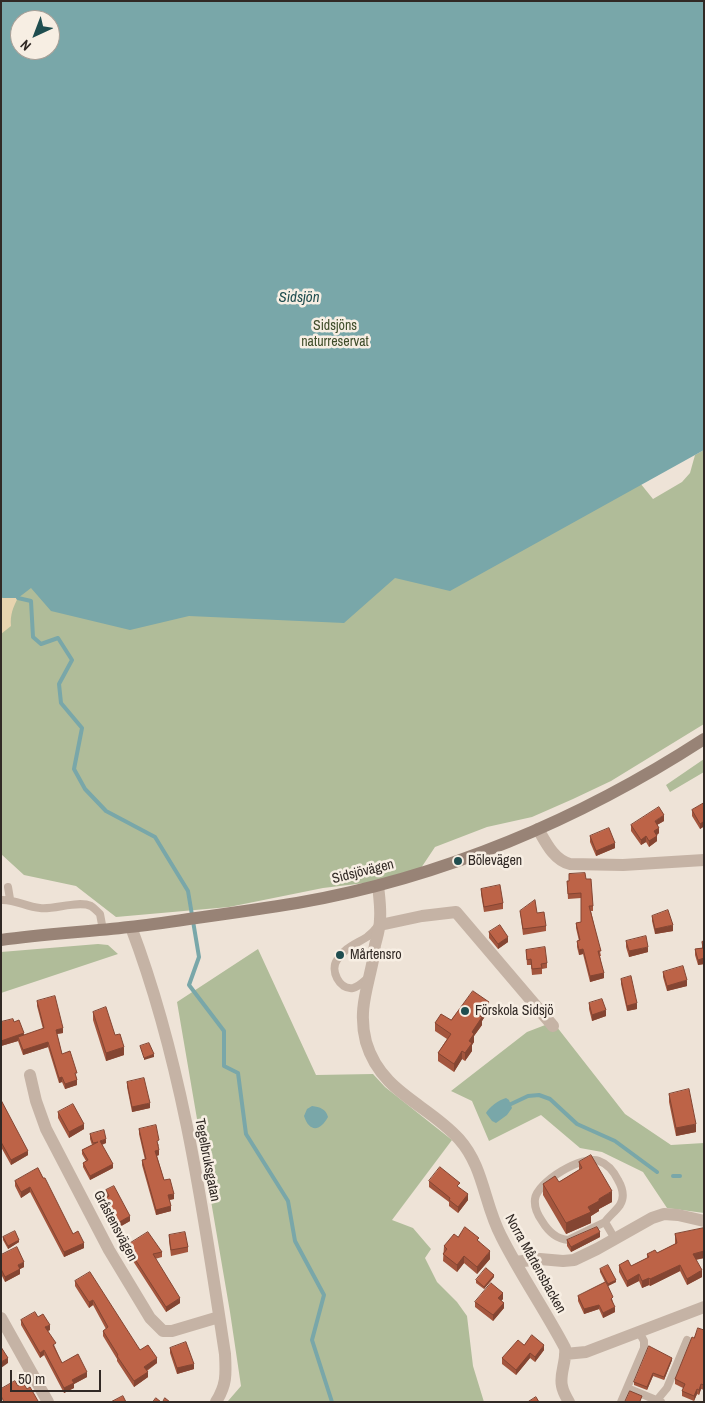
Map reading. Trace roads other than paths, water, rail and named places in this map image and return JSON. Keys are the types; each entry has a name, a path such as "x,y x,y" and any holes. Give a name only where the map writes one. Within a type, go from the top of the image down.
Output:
{"main road":[{"name":"Sidsjövägen","path":"1,940 131,927 241,912 298,903 378,885 458,861 538,829 618,791 704,739"}],"street":[{"path":"538,829 547,845 558,858 570,864 623,866 704,860"},
{"name":"Norra Mårtensbacken","path":"378,885 380,925 362,1010 364,1031 372,1058 391,1084 409,1100 444,1123 466,1147 480,1175 495,1223 515,1262 561,1341 566,1354"},
{"path":"380,925 456,912 553,1026"},
{"name":"Tegelbruksgatan","path":"131,927 157,1004 173,1064 195,1172 219,1317 226,1377 222,1392 216,1402"},
{"name":"Gråstensvägen","path":"30,1075 36,1101 46,1129 109,1250 150,1318 164,1331 172,1331 219,1317"},
{"path":"515,1262 540,1259 574,1260 652,1218 664,1214 704,1221"},
{"path":"569,1402 561,1379 566,1354 586,1352 704,1307"},
{"path":"1,1318 48,1402"}],"lane":[{"path":"8,887 10,899"},
{"path":"1,900 10,899 25,906 41,909 74,905 90,906 100,914 103,930"},
{"path":"369,977 358,986 353,988 347,987 341,984 337,977 334,970 335,962 348,948 368,937 380,925"},
{"path":"583,1160 599,1160 613,1172 620,1183 624,1196 620,1205 605,1222 568,1240 562,1240 549,1231 538,1214 535,1206 536,1193 546,1182 575,1164 583,1160"},
{"path":"605,1222 615,1239"},
{"path":"622,1402 644,1348 644,1341 639,1332"},
{"path":"627,1388 656,1400 667,1388 687,1340"}],"water":[{"name":"Sidsjön","path":"1,1 704,1 704,450 450,591 395,578 344,623 189,616 130,630 51,611 31,588 18,598 1,597"},
{"path":"506,1098 509,1100 512,1108 507,1115 496,1123 492,1121 486,1113 489,1108"},
{"path":"312,1106 322,1109 328,1117 322,1125 315,1128 309,1125 304,1116 307,1109"}],"waterway":[{"path":"18,598 31,601 33,637 41,644 58,638 72,660 59,684 61,703 82,728 74,769 85,789 106,811 155,837 188,891 199,957 189,985 224,1031 224,1066 238,1073 246,1134 288,1201 295,1241 324,1295 312,1340 332,1402"},
{"path":"511,1104 528,1096 539,1095 550,1099 577,1124 615,1141 657,1172"},
{"path":"673,1176 680,1176"}],"place":[{"name":"Bölevägen","path":"458,861"},
{"name":"Mårtensro","path":"340,955"},
{"name":"Förskola Sidsjö","path":"465,1011"}],"park label":[{"name":"Sidsjöns naturreservat","path":"335,334"}]}
